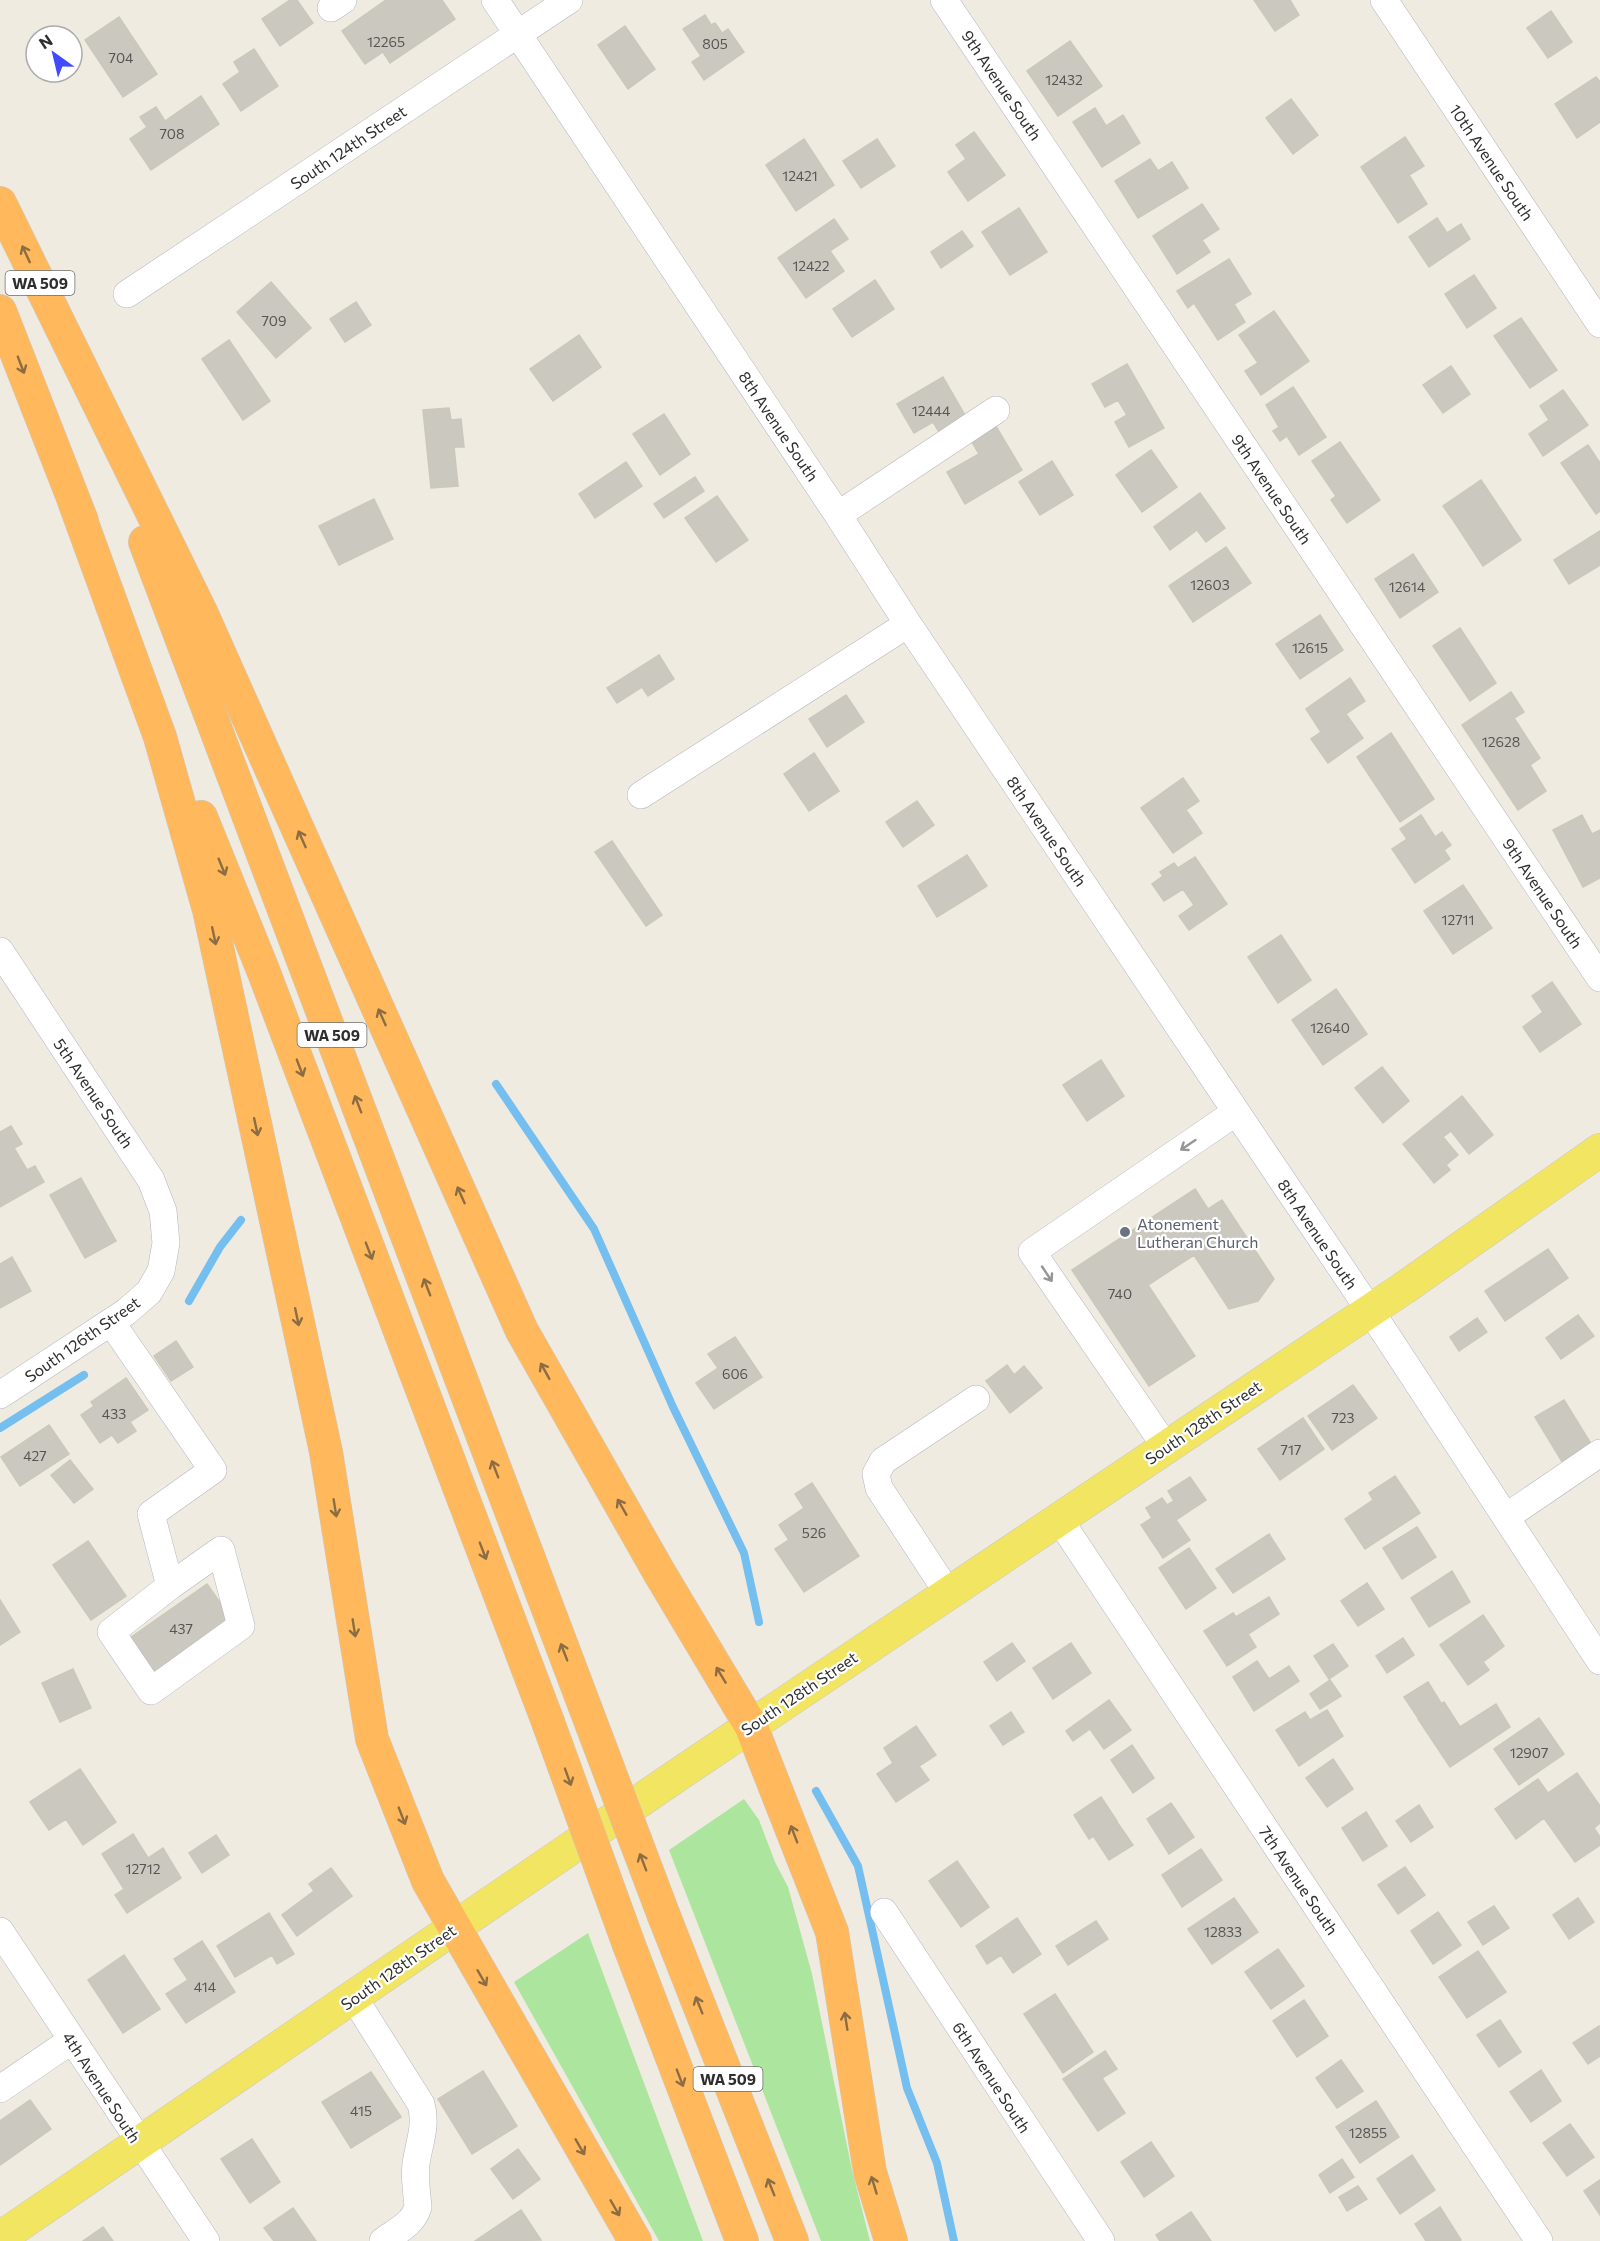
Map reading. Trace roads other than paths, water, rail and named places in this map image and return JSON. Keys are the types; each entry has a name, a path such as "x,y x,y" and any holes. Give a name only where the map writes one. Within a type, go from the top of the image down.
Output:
{"highway":[{"name":"WA 509","path":"0,203 18,236 78,364 664,1916 792,2241"},
{"name":"WA 509","path":"0,311 263,970 742,2241"},
{"path":"78,364 201,612 522,1331 659,1572 751,1726 832,1932 870,2172 891,2241"},
{"path":"74,501 160,737 209,910 326,1452 372,1739 428,1881 634,2241"}],"main road":[{"name":"South 128th Street","path":"0,2238 751,1726 1370,1311 1600,1150"}],"street":[{"name":"8th Avenue South","path":"495,0 908,624 1370,1311 1600,1661"},
{"name":"South 124th Street","path":"127,294 569,0"},
{"name":"9th Avenue South","path":"944,0 1600,978"},
{"name":"10th Avenue South","path":"1384,0 1600,324"},
{"path":"838,515 996,410"},
{"path":"641,795 908,624"},
{"name":"5th Avenue South","path":"0,951 151,1180 163,1211 166,1243"},
{"path":"1166,1447 1032,1252 1236,1112"},
{"name":"South 126th Street","path":"0,1395 111,1322 149,1292 161,1271 166,1243"},
{"path":"111,1322 213,1470 150,1514 170,1586"},
{"path":"948,1593 879,1488 876,1474 883,1461 976,1399"},
{"path":"1506,1517 1600,1453"},
{"name":"7th Avenue South","path":"1059,1519 1539,2241"},
{"path":"221,1550 241,1626 151,1691 111,1632 170,1586 221,1550"},
{"name":"6th Avenue South","path":"884,1912 1101,2241"},
{"name":"4th Avenue South","path":"0,1931 206,2241"},
{"path":"354,1998 421,2104 424,2114 424,2126 416,2164 417,2212 410,2222 383,2241"},
{"path":"0,2089 72,2040"}],"waterway":[{"path":"496,1084 594,1229 673,1407 744,1553 759,1622"},
{"path":"189,1301 220,1247 241,1220"},
{"path":"0,1428 84,1375"},
{"path":"816,1791 858,1866 907,2088 937,2163 954,2241"}],"place":[{"name":"Atonement Lutheran Church","path":"1125,1232"}]}
